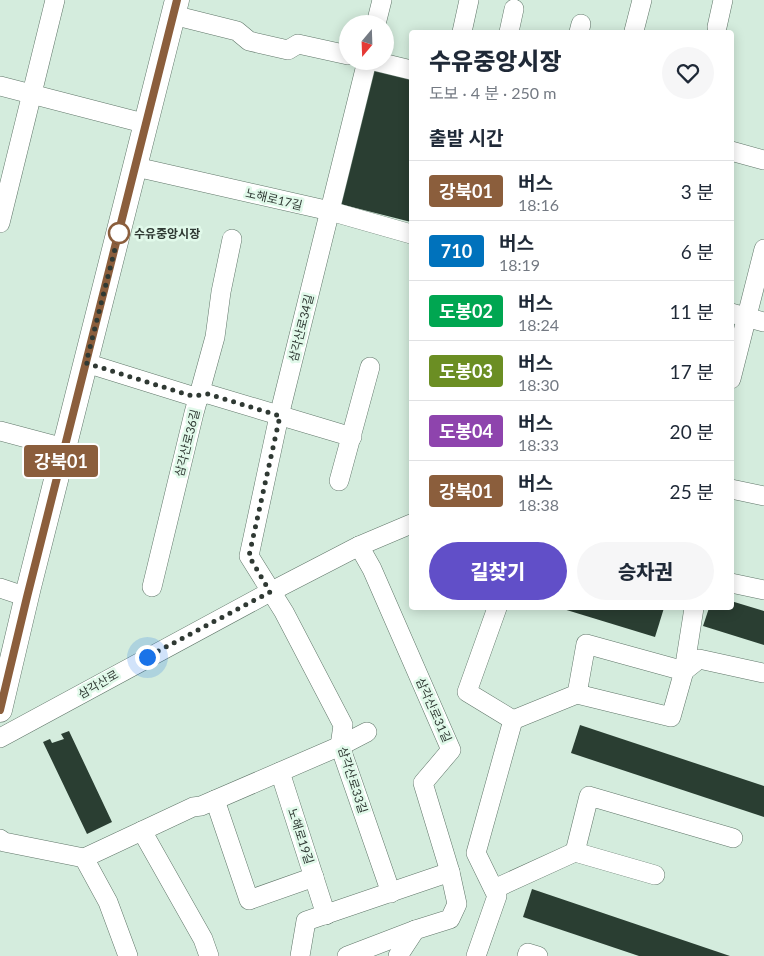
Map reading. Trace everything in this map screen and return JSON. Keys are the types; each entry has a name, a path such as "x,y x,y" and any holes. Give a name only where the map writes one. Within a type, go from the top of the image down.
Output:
{"main road":[{"path":"0,710 175,8"}],"street":[{"path":"0,223 55,0"},
{"path":"378,15 382,0"},
{"path":"462,30 469,0"},
{"path":"634,30 642,0"},
{"path":"718,27 723,0"},
{"path":"175,8 237,32 248,41 288,50 298,44 339,53"},
{"path":"509,30 514,9"},
{"path":"394,66 409,70"},
{"name":"삼각산로34길","path":"270,592 249,556 280,416 365,70"},
{"path":"0,86 147,124"},
{"path":"734,152 764,160"},
{"name":"노해로17길","path":"136,166 330,211 409,233"},
{"name":"삼각산로36길","path":"152,587 199,396 216,337 221,292 232,239"},
{"path":"734,367 764,249"},
{"path":"86,363 192,396 208,394 352,437"},
{"path":"339,481 370,367"},
{"path":"0,431 64,448"},
{"path":"734,490 764,496"},
{"name":"삼각산로","path":"0,738 129,666 270,592 359,546 409,525"},
{"name":"삼각산로31길","path":"347,956 450,919 456,904 450,872 423,783 451,750 372,569 359,546"},
{"path":"734,584 764,590"},
{"path":"0,588 27,597"},
{"name":"삼각산로33길","path":"270,592 284,612 343,725 340,746 390,893"},
{"path":"496,610 467,692 513,720"},
{"path":"513,720 576,694 671,717 684,671 694,610"},
{"path":"576,694 586,644 684,671"},
{"path":"684,671 699,658 763,673"},
{"path":"476,956 497,896 476,853 513,720"},
{"path":"0,839 4,842 84,858 193,807 215,800 368,732"},
{"name":"노해로19길","path":"215,800 249,900 314,877 280,772"},
{"path":"575,852 589,796 733,838"},
{"path":"142,831 203,939 209,956"},
{"path":"494,889 575,852 655,875"},
{"path":"84,858 108,902 128,956"},
{"path":"300,956 306,921 450,872"},
{"path":"314,877 326,914"},
{"path":"398,956 415,930"},
{"path":"527,956 528,953 538,956"}],"building":[{"path":"372,70 384,70 409,76 409,221 340,204"},
{"path":"734,602 764,611 764,645 703,626 708,610 734,610"},
{"path":"567,610 663,610 655,637"},
{"path":"580,725 764,786 764,817 571,753"},
{"path":"69,731 112,822 87,834 43,742 50,739 52,743 64,739 61,734"},
{"path":"532,889 730,956 639,956 523,917"}],"bus line":[{"name":"강북01","path":"0,710 177,0"}],"place":[{"name":"수유중앙시장","path":"119,233"}],"route":[{"path":"119,233 86,363 192,396 208,394 280,416 249,556 270,592 147,657"}]}
